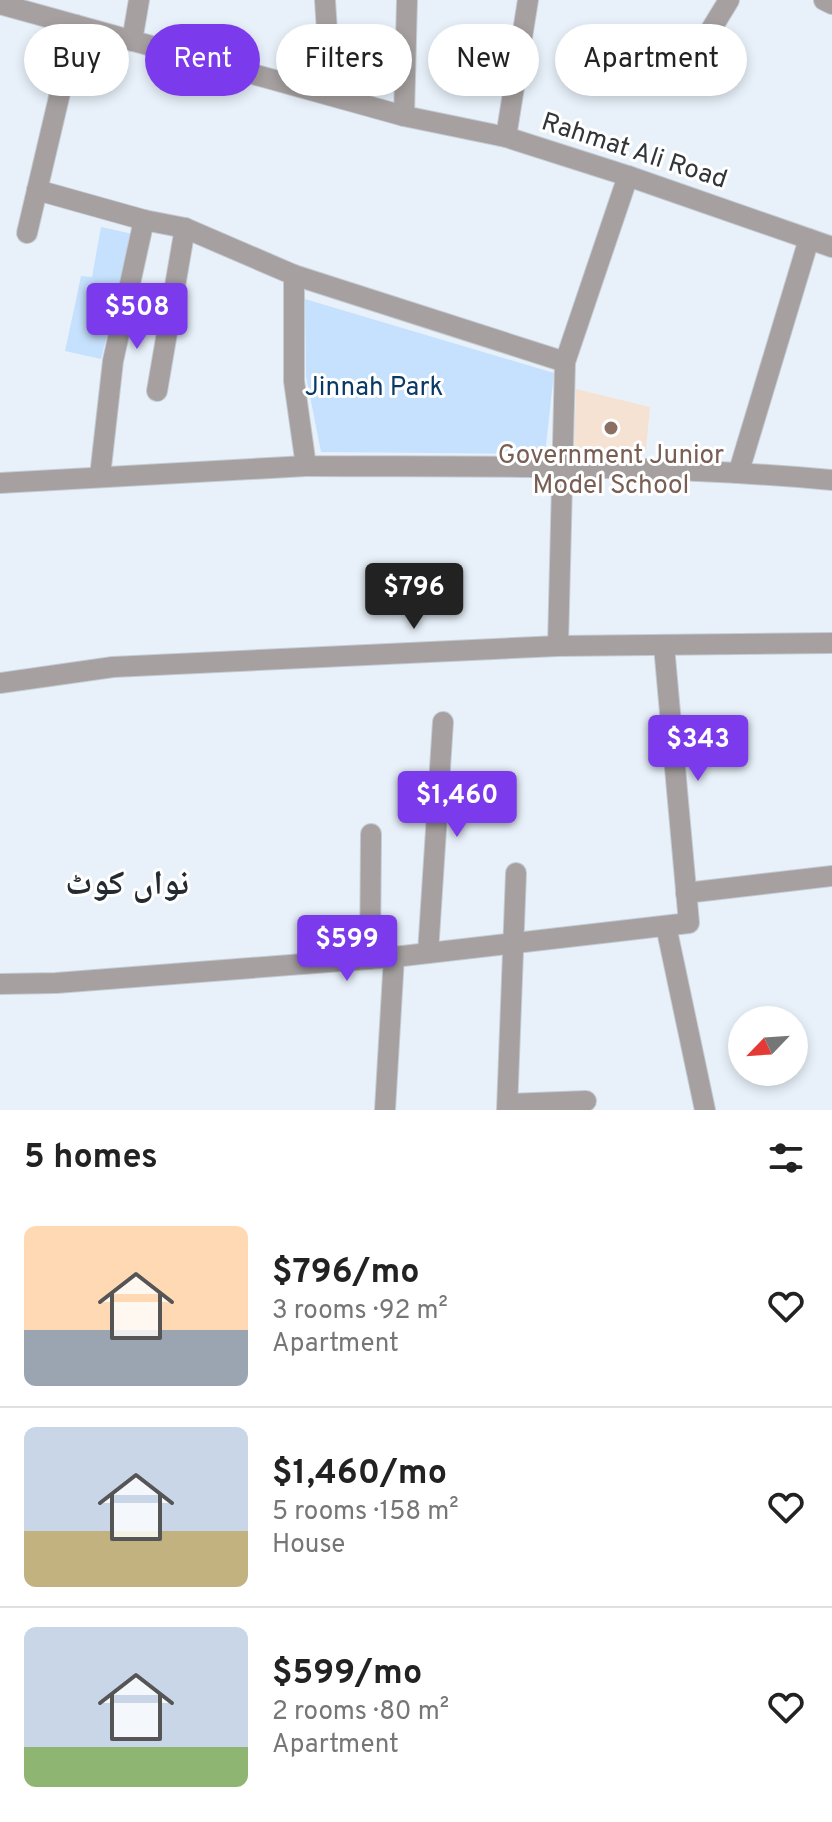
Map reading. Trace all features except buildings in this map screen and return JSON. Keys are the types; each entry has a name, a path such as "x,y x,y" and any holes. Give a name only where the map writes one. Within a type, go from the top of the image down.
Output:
{"street":[{"path":"132,41 139,0"},
{"path":"325,0 327,24"},
{"path":"404,116 407,0"},
{"path":"506,137 528,0"},
{"path":"714,24 729,0"},
{"path":"824,0 832,4"},
{"name":"Rahmat Ali Road","path":"0,4 72,24"},
{"name":"Rahmat Ali Road","path":"129,40 276,80"},
{"path":"27,233 59,96"},
{"name":"Rahmat Ali Road","path":"334,96 404,116 506,137 832,247"},
{"path":"558,646 565,362 628,176"},
{"path":"37,190 144,220 185,228 294,275 565,362"},
{"path":"100,476 113,361 144,220"},
{"path":"157,391 185,228"},
{"path":"739,471 809,239"},
{"path":"294,275 294,381 306,466"},
{"path":"0,483 306,466 739,471 832,480"},
{"path":"0,683 113,667 558,646 832,643"},
{"path":"0,984 56,983 394,957 689,923 664,646"},
{"path":"428,953 443,722"},
{"path":"370,959 371,834"},
{"path":"516,873 508,1107 586,1101"},
{"path":"686,893 832,876"},
{"path":"666,926 705,1110"},
{"path":"385,1110 394,957"}],"shaded area":[{"name":"Government Junior Model School","path":"576,389 650,407 646,450 574,449"}],"green space":[{"path":"101,227 133,234 101,359 65,351 81,276 92,277"},
{"name":"Jinnah Park","path":"305,299 554,373 545,454 321,452 306,376"}],"place":[{"name":"Government Junior Model School","path":"611,428"}],"district":[{"name":"نواں کوٹ","path":"127,885"}]}
